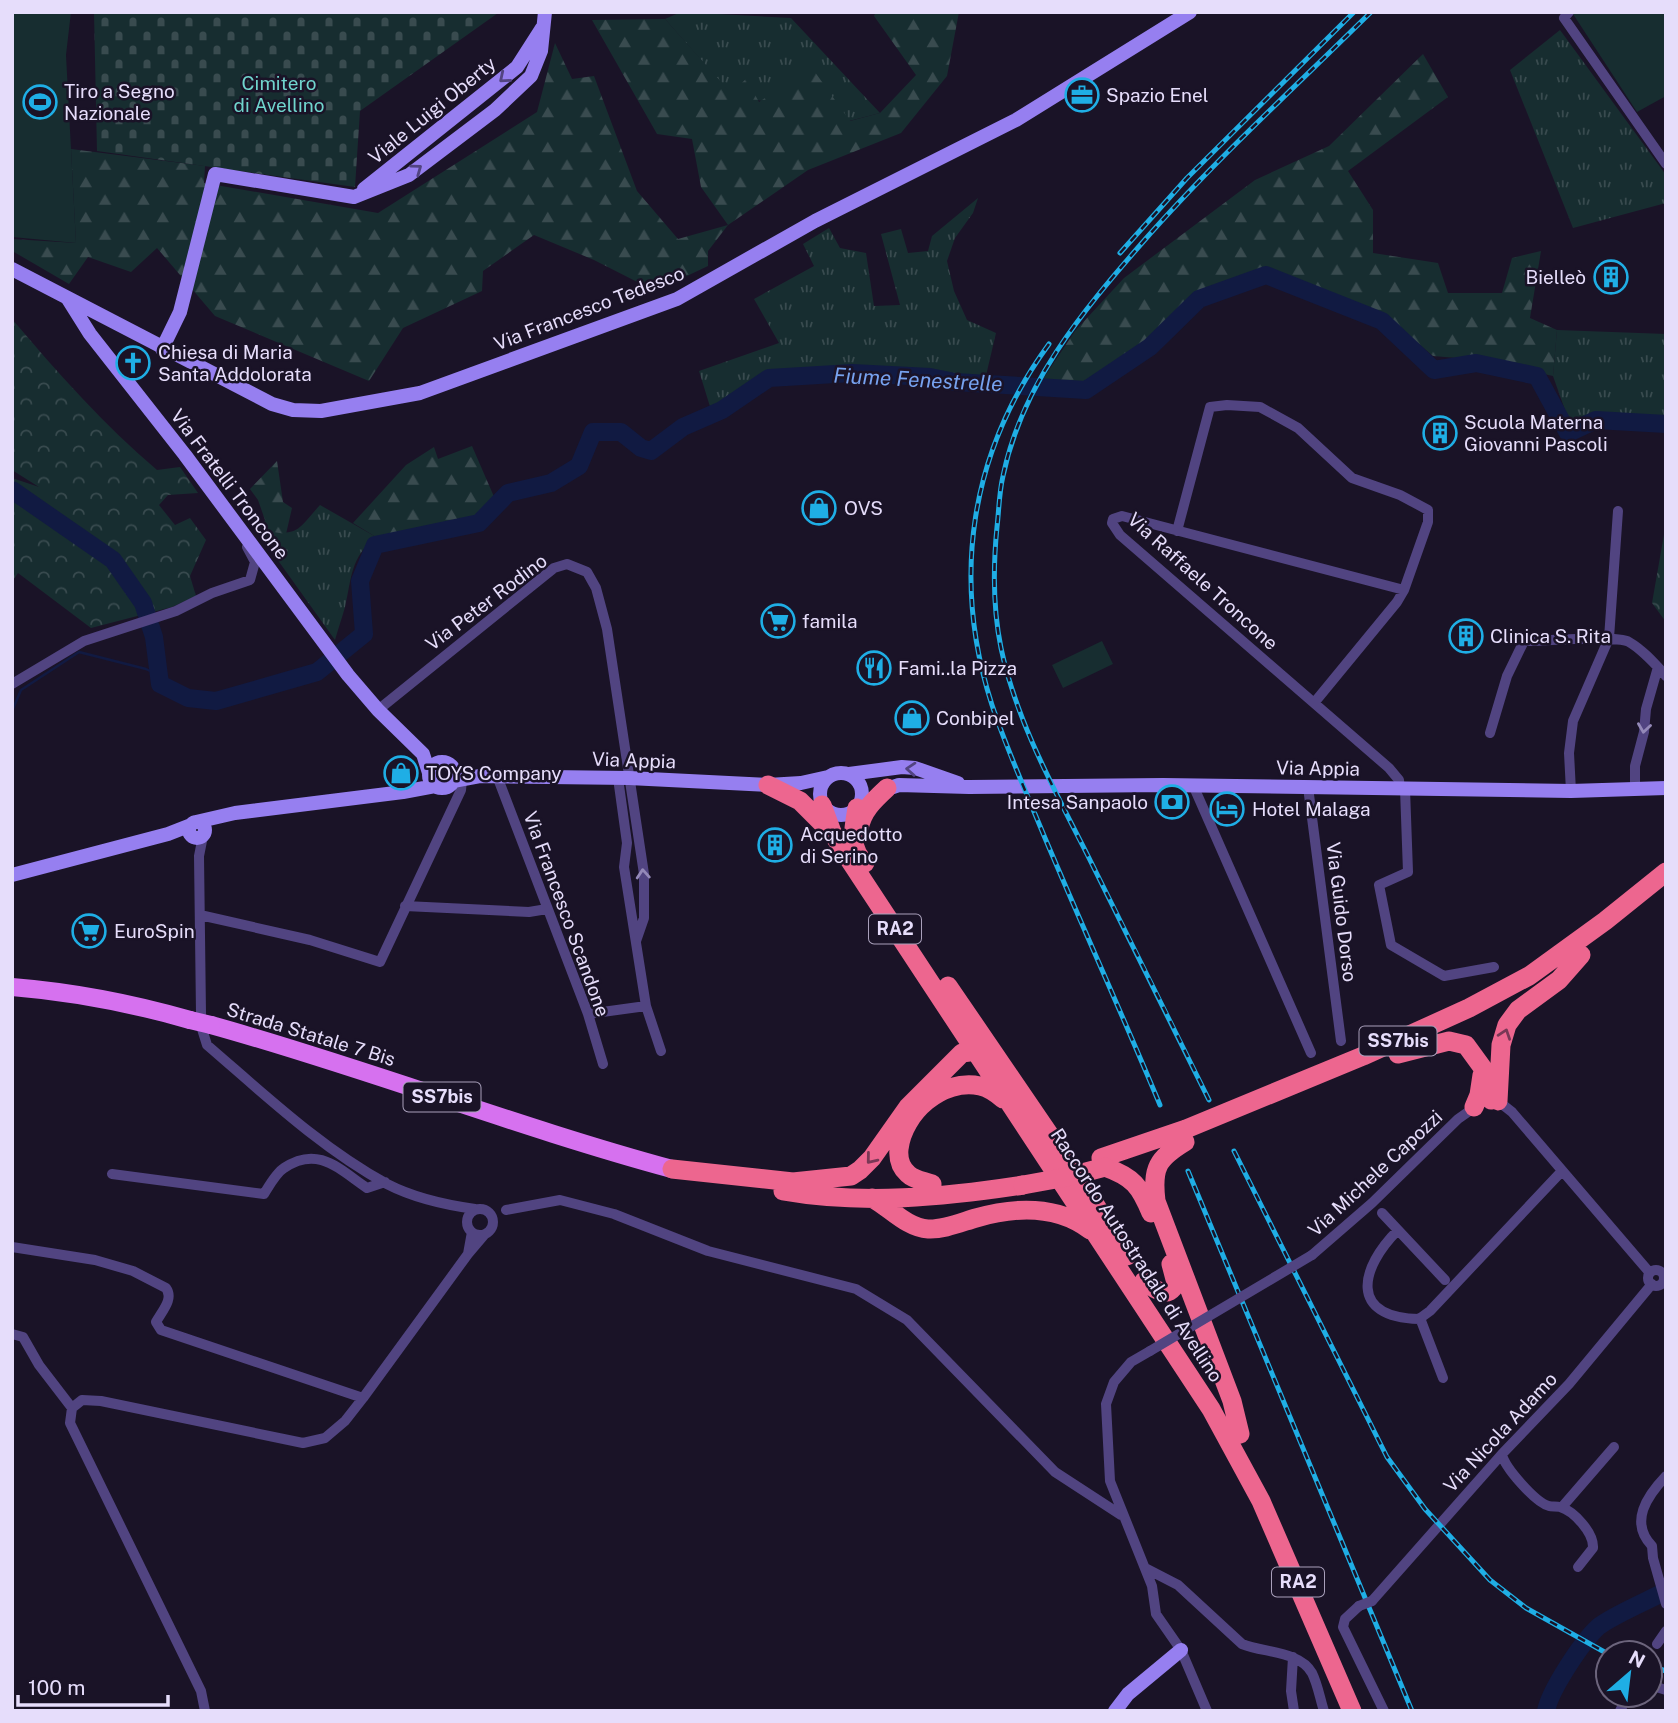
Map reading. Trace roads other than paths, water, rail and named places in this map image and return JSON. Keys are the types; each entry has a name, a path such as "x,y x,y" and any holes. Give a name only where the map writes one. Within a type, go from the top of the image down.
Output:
{"highway":[{"path":"778,785 800,801 836,840"},
{"path":"866,864 860,845 860,824 872,802 887,788"},
{"path":"822,804 836,840"},
{"path":"858,807 853,842 857,854 866,864"},
{"name":"Raccordo Autostradale di Avellino","path":"836,840 1180,1358 1230,1441 1290,1564 1352,1711"},
{"name":"Raccordo Autostradale di Avellino","path":"866,864 1053,1139 1191,1352 1240,1434 1291,1537 1365,1711"},
{"name":"SS7bis","path":"1103,1162 1363,1056 1469,1008 1529,976 1605,921 1666,872"},
{"name":"SS7bis","path":"672,1169 730,1182 872,1198 1021,1180 1185,1142 1398,1054 1521,994 1581,955 1666,886"},
{"path":"1487,1103 1507,1025 1518,1010 1559,980 1581,955"},
{"path":"945,1069 952,1042 950,1012"},
{"path":"1398,1054 1455,1041 1471,1049 1482,1067 1482,1083 1487,1103"},
{"path":"792,1187 851,1176 860,1170 878,1150 898,1118 962,1053 974,1049 988,1052 1038,1125 1053,1139"},
{"path":"941,1226 922,1222 916,1218 913,1208 914,1203 926,1190 906,1173 899,1157 902,1132 910,1118 920,1107 950,1089 968,1085 991,1090 1012,1105"},
{"path":"1185,1142 1166,1153 1157,1165 1153,1180 1156,1201 1238,1417 1240,1434"},
{"path":"1103,1162 1125,1174 1144,1196 1176,1283 1172,1290 1162,1293 1144,1282"},
{"path":"1037,1210 1053,1199 1057,1184 1056,1173"},
{"name":"SS7bis","path":"792,1187 872,1186 926,1190"},
{"path":"872,1198 911,1224 930,1229 1013,1210 1037,1210 1068,1217 1101,1240"}],"main road":[{"name":"Strada Statale 7 Bis","path":"12,987 91,995 201,1022 393,1080 594,1147 672,1169"}],"street":[{"name":"Via Francesco Tedesco","path":"12,269 246,393 272,404 293,410 321,411 420,393 677,299 815,221 1016,120 1190,12"},
{"path":"1569,12 1564,18 1666,164"},
{"path":"162,349 180,312 215,174 355,197 409,175 495,110 531,76 541,51 545,18"},
{"name":"Via Fratelli Troncone","path":"67,298 90,334 186,455 348,675 378,710"},
{"path":"1177,531 1210,407 1227,405 1261,407 1298,428 1352,478 1401,495 1428,510 1428,522 1404,590 1391,610 1314,703"},
{"path":"1571,791 1569,753 1573,721 1609,638 1618,511"},
{"name":"Via Raffaele Troncone","path":"1403,788 1389,768 1120,535 1112,523 1113,519 1122,516 1404,590"},
{"path":"12,684 84,641 141,624 212,593 250,580 255,562 246,545 248,541"},
{"name":"Via Peter Rodino","path":"378,710 554,568 567,564 575,566 587,572 596,588 607,629 621,712 623,778"},
{"path":"1490,733 1507,676 1524,641 1609,638 1627,641 1662,672 1646,709 1644,732 1635,766 1635,789"},
{"path":"200,915 310,940 380,962 461,790 452,773 423,754 378,710"},
{"path":"423,754 431,779"},
{"path":"12,875 168,834 197,831 219,816 419,789 431,779 433,766 452,773"},
{"name":"Via Appia","path":"778,785 837,773 849,775 902,767 915,768 969,787"},
{"name":"Via Appia","path":"431,779 447,787 452,773 778,785 801,789 827,810 839,815 851,813 887,788 899,785 1194,785 1571,791 1666,788"},
{"path":"849,775 860,785 862,799 858,807"},
{"name":"Via Francesco Scandone","path":"497,776 588,1014 603,1064"},
{"path":"822,804 821,786 828,776"},
{"path":"623,778 640,845 644,874 644,918 636,941"},
{"path":"623,778 627,849 624,867 646,1006 661,1051"},
{"path":"1194,785 1311,1053"},
{"name":"Via Guido Dorso","path":"1308,787 1340,1041"},
{"path":"1403,788 1408,872 1379,885 1391,945 1444,975 1494,967"},
{"path":"197,831 201,1022 207,1045 303,1127 385,1182 446,1205 506,1210 560,1199 614,1214 708,1251 856,1289 907,1320 1055,1472 1122,1515"},
{"path":"627,849 640,845"},
{"path":"405,906 529,912 547,909"},
{"path":"588,1014 646,1006"},
{"path":"1487,1103 1512,1112 1657,1283 1664,1279 1664,1270"},
{"name":"Via Michele Capozzi","path":"1207,1711 1181,1650 1156,1614 1152,1586 1110,1481 1106,1405 1114,1382 1131,1362 1312,1255 1347,1226 1458,1119 1487,1103"},
{"path":"112,1174 264,1194 282,1168 310,1157 326,1160 367,1188 385,1182"},
{"path":"1398,1230 1370,1272 1367,1287 1369,1296 1373,1305 1383,1312 1408,1319 1420,1318 1430,1311 1562,1171"},
{"path":"446,1205 469,1228 485,1234"},
{"path":"480,1209 493,1218 493,1225"},
{"path":"468,1254 469,1215 480,1209"},
{"path":"205,1711 201,1691 70,1423 72,1408 82,1400 101,1401 303,1443 325,1438 345,1421 468,1254 506,1210"},
{"path":"1382,1213 1445,1280"},
{"path":"12,1247 96,1260 133,1271 170,1292 170,1298 156,1322 161,1330 363,1398"},
{"name":"Via Nicola Adamo","path":"1384,1711 1343,1627 1345,1619 1359,1606 1373,1601 1657,1283"},
{"path":"1420,1318 1443,1377"},
{"path":"12,1334 23,1337 39,1365 72,1408"},
{"path":"1562,1507 1614,1447"},
{"path":"1502,1454 1503,1462 1513,1475 1538,1499 1547,1506 1562,1507 1581,1523 1593,1538 1593,1548 1578,1567"},
{"path":"1666,1476 1646,1501 1640,1518 1644,1535 1652,1546 1666,1604"},
{"path":"1652,1546 1666,1548"},
{"path":"1145,1568 1178,1585 1242,1643 1293,1657 1305,1664 1312,1674 1324,1711"},
{"path":"1115,1711 1128,1694 1181,1650"},
{"path":"1293,1657 1291,1691 1294,1711"}],"waterway":[{"name":"Fiume Fenestrelle","path":"12,490 113,560 143,603 154,637 160,684 188,698 216,701 317,672 364,634 360,581 375,545 479,523 508,493 551,483 579,466 593,432 621,432 641,448 651,451 683,427 722,410 769,378 852,373 1086,390 1150,347 1199,299 1266,275 1382,321 1434,370 1476,363 1537,376 1568,433 1596,420 1666,424"},
{"path":"12,711 21,690 79,652 146,669 158,675"},
{"path":"1546,1711 1568,1667 1598,1627 1666,1591"}],"railway":[{"path":"1120,253 1187,178 1354,12"},
{"path":"1209,1100 1049,779 1016,701 1001,648 995,603 995,557 1001,489 1012,442 1024,411 1039,380 1076,323 1142,243 1197,183 1371,12"},
{"path":"1049,344 1022,385 1001,428 985,472 971,563 979,657 1004,739 1160,1105"},
{"path":"1234,1151 1387,1457 1425,1509 1490,1580 1526,1608 1594,1646"},
{"path":"1188,1171 1412,1711"}],"place":[{"name":"Spazio Enel","path":"1082,95"},
{"name":"Tiro a Segno Nazionale","path":"40,102"},
{"name":"Bielleò","path":"1611,277"},
{"name":"Chiesa di Maria Santa Addolorata","path":"133,363"},
{"name":"Scuola Materna Giovanni Pascoli","path":"1440,433"},
{"name":"OVS","path":"819,508"},
{"name":"famila","path":"778,621"},
{"name":"Clinica S. Rita","path":"1466,636"},
{"name":"Fami..la Pizza","path":"874,668"},
{"name":"Conbipel","path":"912,718"},
{"name":"TOYS Company","path":"401,773"},
{"name":"Intesa Sanpaolo","path":"1172,802"},
{"name":"Hotel Malaga","path":"1227,809"},
{"name":"Acquedotto di Serino","path":"775,845"},
{"name":"EuroSpin","path":"89,931"}],"park label":[{"name":"Cimitero di Avellino","path":"279,94"}]}
